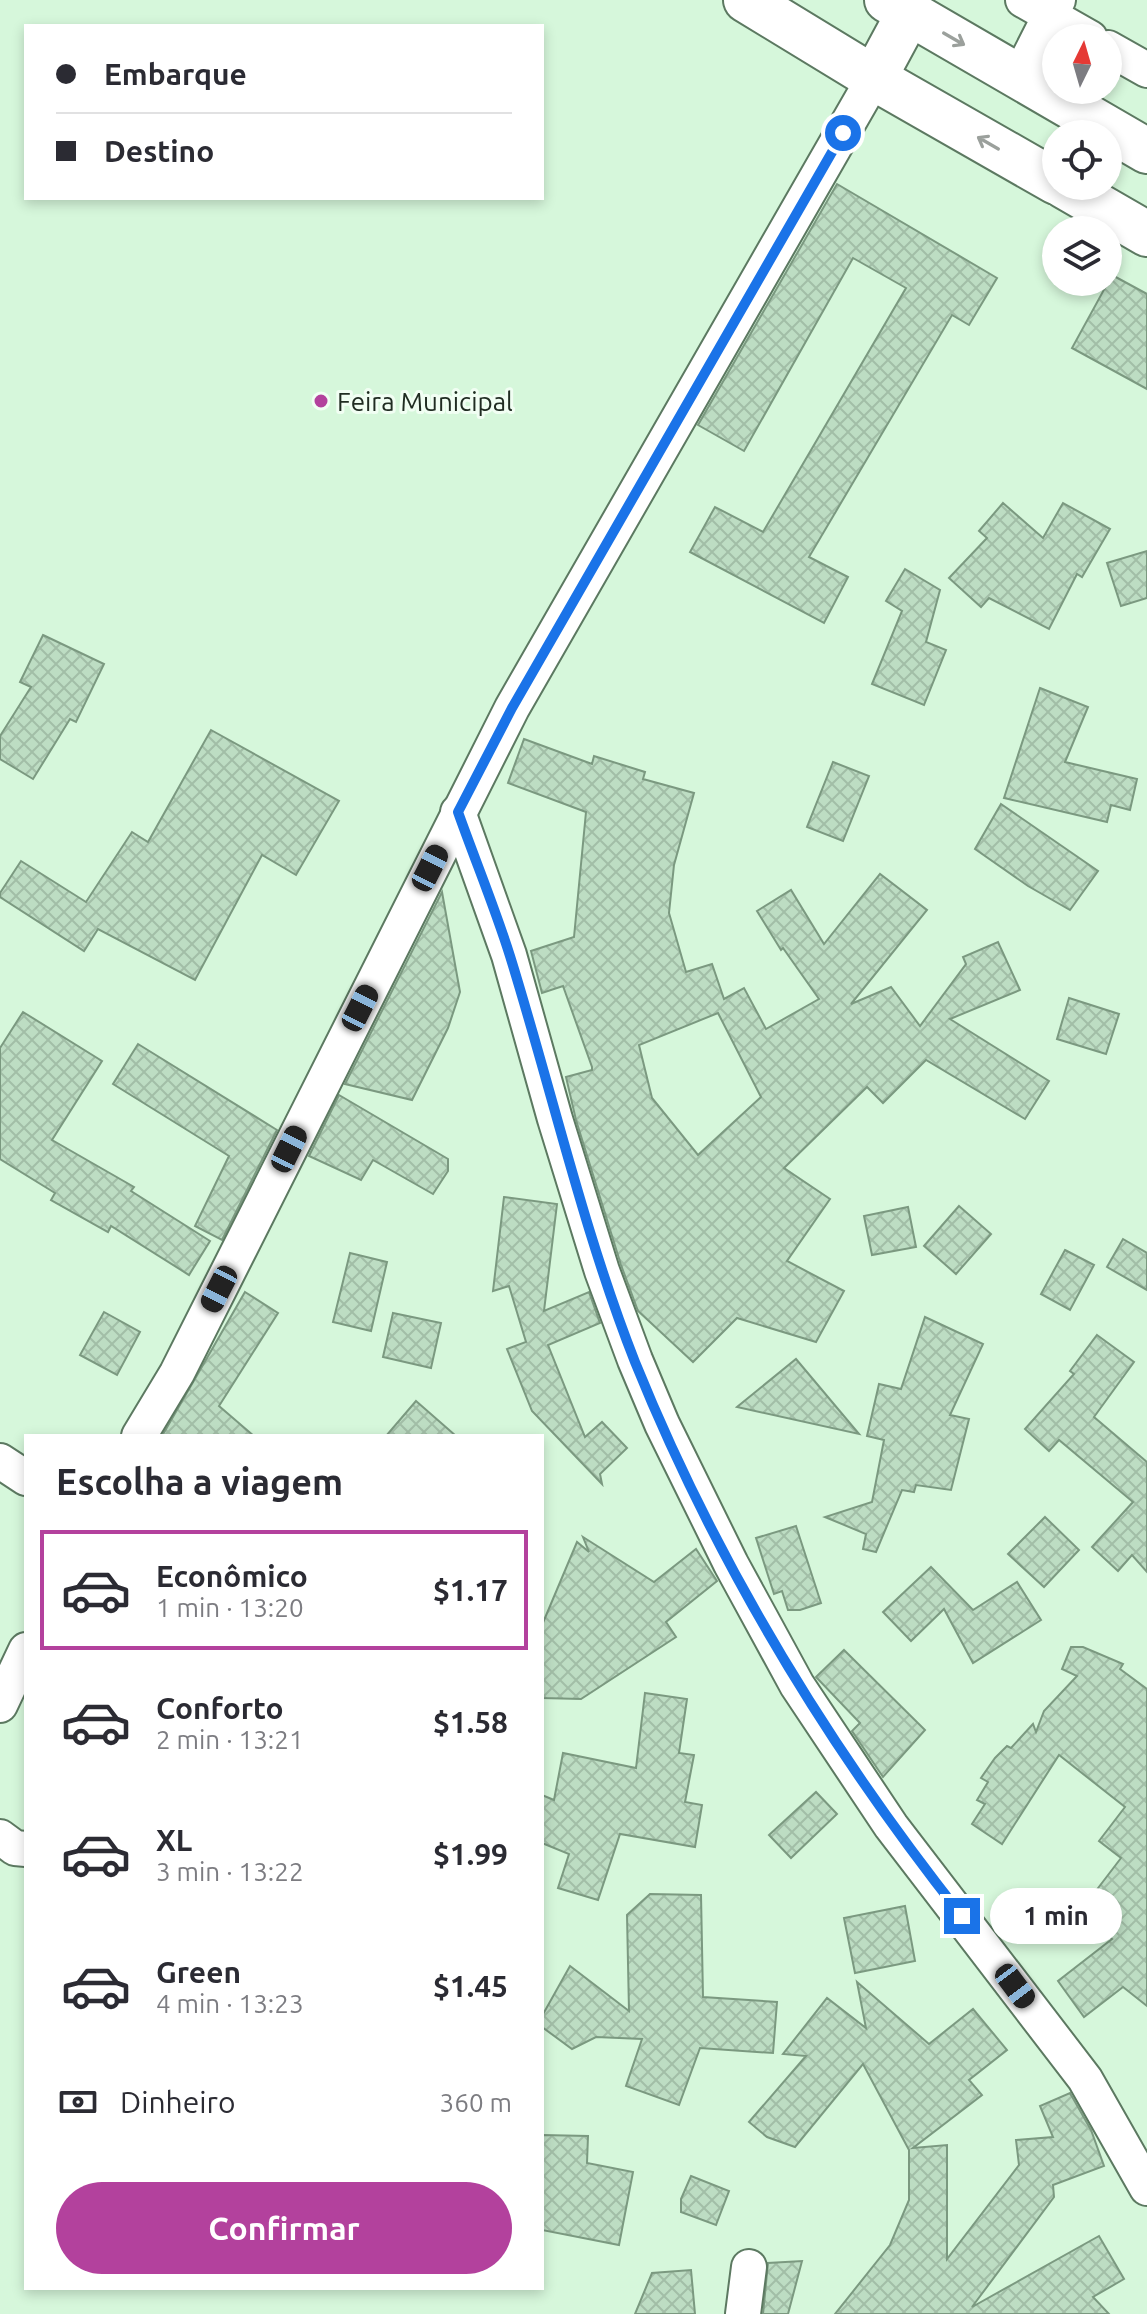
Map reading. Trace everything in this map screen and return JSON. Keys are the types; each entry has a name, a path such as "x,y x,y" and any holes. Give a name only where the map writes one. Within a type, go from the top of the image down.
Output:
{"main road":[{"path":"746,0 1042,174"},
{"path":"874,78 898,6 1147,151"},
{"path":"1088,200 1147,234"}],"street":[{"path":"1019,77 1044,5 1070,24"},
{"path":"1122,56 1147,70"},
{"path":"140,1434 177,1373 512,708 874,78"},
{"path":"458,812 509,955 602,1271 662,1424 731,1564 797,1685 822,1723 891,1826 1085,2079 1147,2188"},
{"path":"0,1461 24,1477"},
{"path":"0,1705 24,1654"},
{"path":"0,1837 15,1848 24,1849"},
{"path":"743,2314 749,2267"}],"building":[{"path":"837,184 997,278 969,325 952,315 809,557 848,577 824,623 690,552 715,507 763,532 906,288 853,258 744,451 698,425"},
{"path":"1122,280 1147,294 1147,389 1072,348 1100,296 1122,296"},
{"path":"1003,503 1043,538 1063,503 1110,529 1082,577 1077,574 1049,629 989,598 981,607 949,578 987,538 979,531"},
{"path":"1147,551 1147,598 1121,606 1107,563"},
{"path":"905,569 940,590 926,642 946,650 924,705 872,684 902,611 886,601"},
{"path":"43,635 104,664 76,722 70,719 33,779 0,759 0,736 31,687 20,682"},
{"path":"1040,688 1088,707 1065,762 1137,779 1130,810 1111,805 1107,822 1004,798"},
{"path":"211,730 339,801 296,875 262,855 195,980 98,929 84,951 0,897 21,861 86,902 132,832 148,842"},
{"path":"524,739 592,764 594,756 645,772 643,779 694,793 674,865 669,913 686,972 712,964 724,999 744,988 766,1029 819,999 783,948 781,950 757,911 791,890 824,944 880,874 927,910 851,1004 891,987 920,1026 966,964 963,957 998,942 1020,990 950,1019 1049,1081 1025,1119 926,1060 883,1103 867,1087 784,1168 830,1199 787,1261 844,1291 816,1342 737,1318 693,1362 638,1311 576,1120 566,1077 592,1070 592,1067 563,986 542,993 531,951 574,937 586,812 508,783","holes":["718,1013 761,1097 698,1155 652,1098 639,1045"]},
{"path":"833,762 869,776 843,841 807,827"},
{"path":"1001,804 1098,871 1070,910 1028,886 975,849"},
{"path":"442,892 460,992 448,1028 412,1100 345,1084"},
{"path":"1069,998 1119,1014 1106,1054 1057,1039"},
{"path":"23,1012 102,1061 52,1140 134,1187 131,1191 210,1241 189,1275 111,1226 108,1232 51,1200 55,1193 0,1159 0,1048"},
{"path":"138,1044 277,1130 222,1240 195,1226 229,1156 113,1084"},
{"path":"339,1095 448,1159 448,1171 433,1194 373,1160 361,1180 309,1156"},
{"path":"504,1197 557,1204 544,1311 589,1292 600,1323 548,1345 585,1437 602,1422 627,1448 600,1474 602,1484 532,1411 507,1349 526,1342 509,1286 493,1291"},
{"path":"959,1206 991,1234 956,1274 924,1246"},
{"path":"908,1207 916,1247 872,1255 864,1216"},
{"path":"1123,1239 1147,1253 1147,1290 1107,1267"},
{"path":"1065,1250 1094,1265 1070,1310 1041,1294"},
{"path":"350,1253 387,1262 371,1331 333,1322"},
{"path":"245,1292 278,1313 219,1406 252,1434 163,1434"},
{"path":"104,1312 140,1332 117,1375 80,1355"},
{"path":"393,1313 441,1323 431,1368 383,1357"},
{"path":"925,1317 983,1344 950,1415 969,1419 951,1490 916,1485 914,1492 902,1490 876,1552 863,1549 866,1534 825,1517 872,1502 884,1440 867,1436 879,1384 901,1389"},
{"path":"1097,1335 1134,1362 1094,1417 1147,1462 1147,1572 1132,1555 1118,1571 1092,1547 1133,1502 1059,1440 1049,1451 1025,1429 1074,1374 1070,1371"},
{"path":"796,1359 859,1434 737,1407"},
{"path":"416,1401 454,1434 388,1434"},
{"path":"1045,1517 1079,1550 1044,1587 1008,1554"},
{"path":"796,1526 821,1603 800,1610 788,1610 782,1591 774,1594 756,1538"},
{"path":"583,1537 654,1582 696,1549 717,1581 666,1622 676,1637 581,1699 544,1698 544,1620 577,1542 589,1552"},
{"path":"931,1567 973,1610 1017,1582 1041,1620 973,1663 944,1609 911,1641 883,1612"},
{"path":"1071,1647 1083,1647 1123,1664 1120,1669 1147,1689 1147,2006 1123,1987 1084,2017 1058,1981 1112,1939 1079,1913 1121,1858 1099,1841 1125,1807 1059,1755 1002,1844 972,1824 985,1804 977,1800 988,1782 981,1778 995,1758 1007,1746 1011,1748 1033,1724 1036,1732 1044,1711 1077,1676 1062,1669"},
{"path":"844,1650 925,1730 883,1777 852,1731 860,1723 816,1677"},
{"path":"645,1693 687,1699 679,1753 694,1755 685,1802 702,1805 695,1847 620,1834 598,1900 558,1888 569,1854 544,1844 544,1796 554,1800 563,1753 636,1768"},
{"path":"816,1792 837,1814 791,1858 769,1835"},
{"path":"650,1894 701,1895 703,1997 777,2002 773,2053 700,2048 679,2105 626,2086 642,2039 596,2037 572,2049 544,2028 544,2012 570,1966 629,2011 627,1915"},
{"path":"905,1906 915,1961 855,1973 844,1918"},
{"path":"857,1982 929,2044 973,2009 1007,2050 969,2080 982,2095 913,2148 947,2145 947,2259 1019,2165 1016,2140 1053,2137 1040,2106 1070,2093 1091,2130 1104,2166 1053,2185 1054,2197 972,2307 1099,2236 1124,2279 1093,2297 1109,2314 835,2314 890,2245 909,2200 909,2150 863,2064 795,2147 767,2137 749,2122 806,2056 783,2054 827,1998 866,2028"},
{"path":"544,2135 588,2136 587,2163 633,2172 619,2245 544,2230"},
{"path":"691,2176 729,2191 716,2225 681,2212 681,2199"},
{"path":"802,2261 788,2314 763,2314 768,2263"},
{"path":"691,2270 695,2314 635,2314 652,2273"}],"place":[{"name":"Feira Municipal","path":"321,401"}],"route":[{"path":"843,133 512,708 458,812 509,955 602,1271 662,1424 731,1564 797,1685 891,1826 962,1916"}]}
